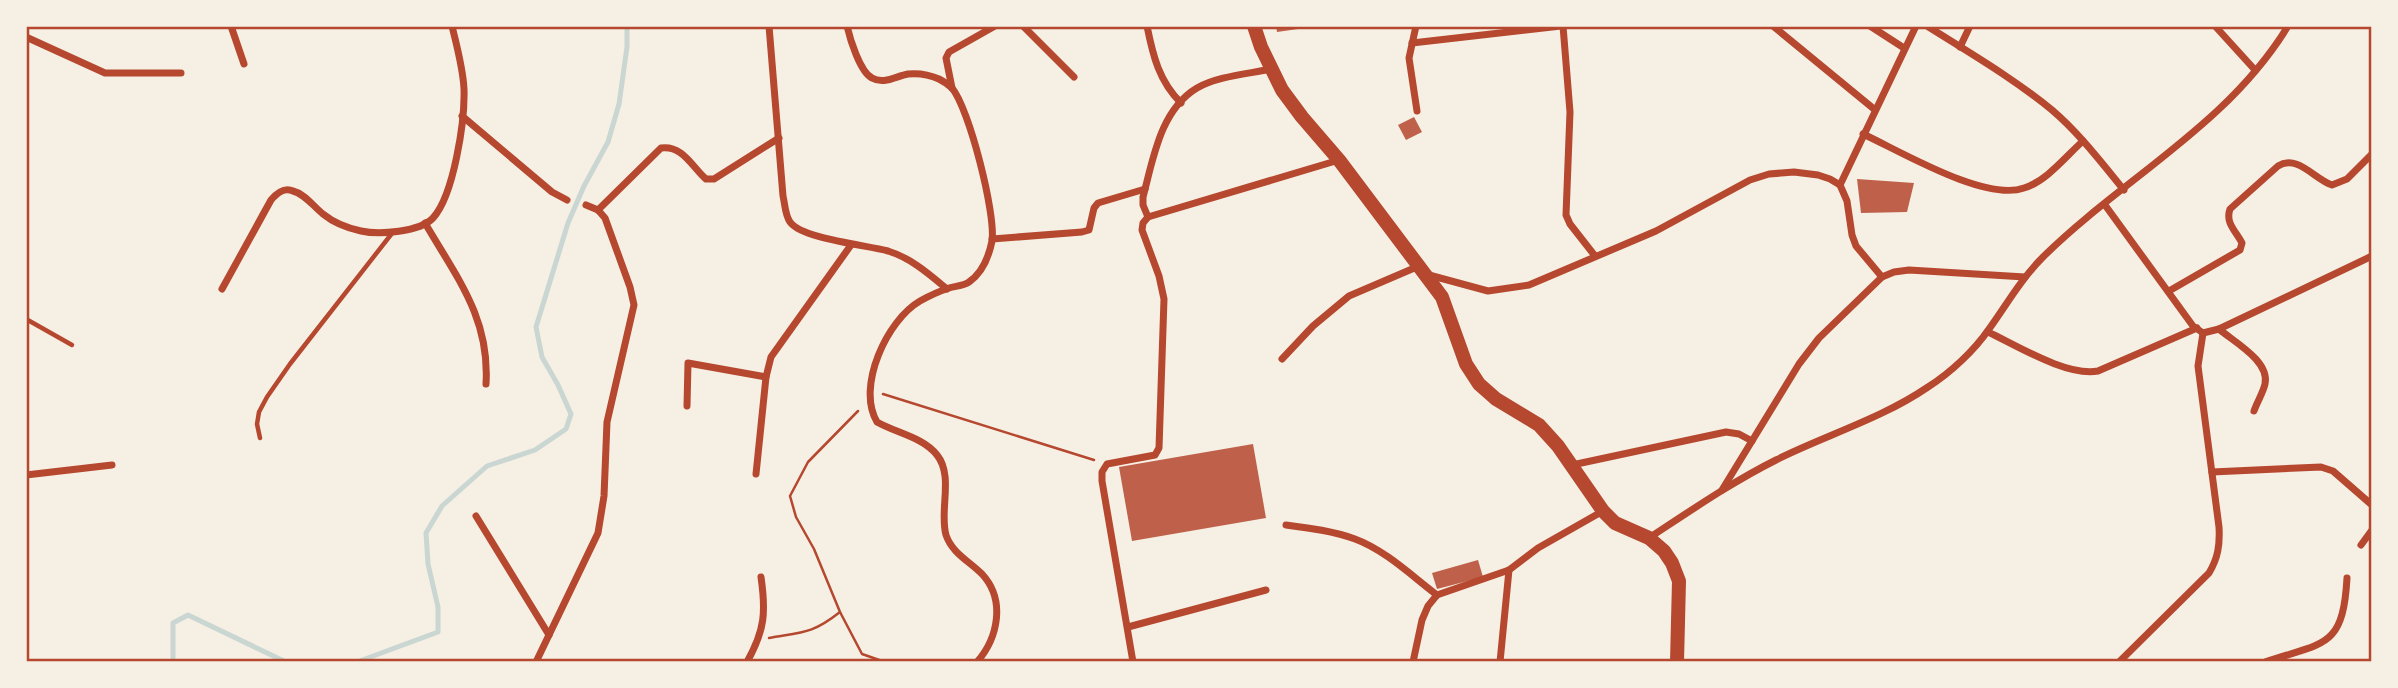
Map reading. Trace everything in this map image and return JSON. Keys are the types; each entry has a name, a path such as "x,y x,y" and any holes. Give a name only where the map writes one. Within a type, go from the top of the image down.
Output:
{"highway":[{"path":"1254,26 1282,90 1339,160 1442,297 1466,364 1479,384 1496,399 1539,425 1572,465 1603,511 1615,523 1649,538 1668,557 1678,581 1676,662"}],"street":[{"path":"231,26 244,64"},
{"path":"222,289 271,200 279,191 292,190 341,226 364,232 418,228 432,219 448,187 455,165 462,116 464,87 452,26"},
{"path":"769,26 783,196 790,223 804,231 851,245 889,252 908,260 947,289"},
{"path":"847,26 850,40 863,68 871,78 883,81 921,74 941,80 953,89"},
{"path":"977,662 988,648 995,632 997,613 994,594 982,575 951,545 946,534 945,486 940,458 919,441 877,422 871,407 870,390 871,375 891,330 902,316 918,302 969,283 988,257 993,219 985,180 962,107 953,89 946,58 949,52 995,26"},
{"path":"1023,26 1074,77"},
{"path":"1147,26 1153,56 1163,83 1181,103"},
{"path":"1416,26 1410,73 1417,111"},
{"path":"1412,43 1562,26 1570,112 1566,215 1595,256"},
{"path":"1773,26 1874,109"},
{"path":"1870,26 1904,48"},
{"path":"1840,185 1916,26"},
{"path":"1927,26 1990,65 2053,111 2083,141 2124,190"},
{"path":"1960,47 1970,26"},
{"path":"2215,26 2255,70"},
{"path":"1649,538 1773,461 1864,422 1929,387 1950,371 1988,332 2025,277 2044,256 2200,128 2255,70 2288,26"},
{"path":"26,37 105,73 181,73"},
{"path":"1133,662 1102,472 1107,464 1155,455 1159,448 1164,299 1159,276 1142,230 1148,217 1143,205 1145,189 1161,133 1181,103 1198,88 1210,83 1271,69"},
{"path":"462,116 552,192 566,200"},
{"path":"1863,134 1972,185 2010,191 2024,188 2039,180 2083,141"},
{"path":"598,210 662,148 670,147 680,151 706,179 714,179 779,138"},
{"path":"2169,291 2240,250 2242,243 2227,217 2230,209 2278,166 2292,162 2332,185 2347,179 2372,154"},
{"path":"1148,217 1339,160"},
{"path":"1282,359 1313,326 1349,296 1422,270 1471,288 1488,290 1529,285 1656,231 1750,180 1769,174 1794,172 1818,175 1840,185 1847,201 1856,246 1882,277"},
{"path":"992,239 1089,230 1094,208 1098,203 1145,189"},
{"path":"536,662 598,533 604,496 607,422 634,305 631,287 605,218 598,210 586,205"},
{"path":"2105,205 2200,331 2198,366 2220,547 2216,562 2208,573 2119,662"},
{"path":"425,223 468,296 482,328 488,360 486,384"},
{"path":"756,474 766,377 771,357 851,245"},
{"path":"1988,332 2063,367 2087,373 2098,371 2200,331 2219,330 2372,256"},
{"path":"1721,492 1799,365 1819,338 1882,277 1909,270 2025,277"},
{"path":"2219,330 2255,359 2264,372 2265,383 2254,411"},
{"path":"687,406 688,363 766,377"},
{"path":"1572,465 1726,432 1739,434 1752,441"},
{"path":"26,475 112,465"},
{"path":"2212,472 2321,467 2333,471 2372,505"},
{"path":"1413,662 1422,620 1437,595 1509,570 1538,548 1603,511"},
{"path":"477,516 549,635"},
{"path":"1286,525 1325,530 1357,540 1396,564 1437,595"},
{"path":"2361,545 2372,530"},
{"path":"1500,662 1509,570"},
{"path":"747,662 763,628 766,609 761,576"},
{"path":"2265,662 2324,642 2335,633 2346,604 2347,579"},
{"path":"1128,627 1266,590"}],"lane":[{"path":"260,438 257,424 259,412 267,397 394,231"},
{"path":"26,319 72,345"}],"path":[{"path":"870,390 1107,464"},
{"path":"858,413 808,462 790,496 796,517 862,654 885,662"},
{"path":"755,649 762,639 791,636 820,628 840,612"}],"building":[{"path":"1276,26 1305,26 1305,28 1277,32"},
{"path":"1414,117 1422,132 1406,140 1398,125"},
{"path":"1857,179 1914,183 1907,212 1861,213"},
{"path":"1253,444 1266,518 1132,541 1119,467"},
{"path":"1478,560 1483,577 1437,589 1432,573"}],"waterway":[{"path":"357,662 438,632 438,607 428,564 426,533 442,506 487,466 535,450 566,429 571,414 542,357 536,327 568,223 608,142 619,104 627,47 627,26"},
{"path":"173,662 173,623 188,615 286,662"}]}
